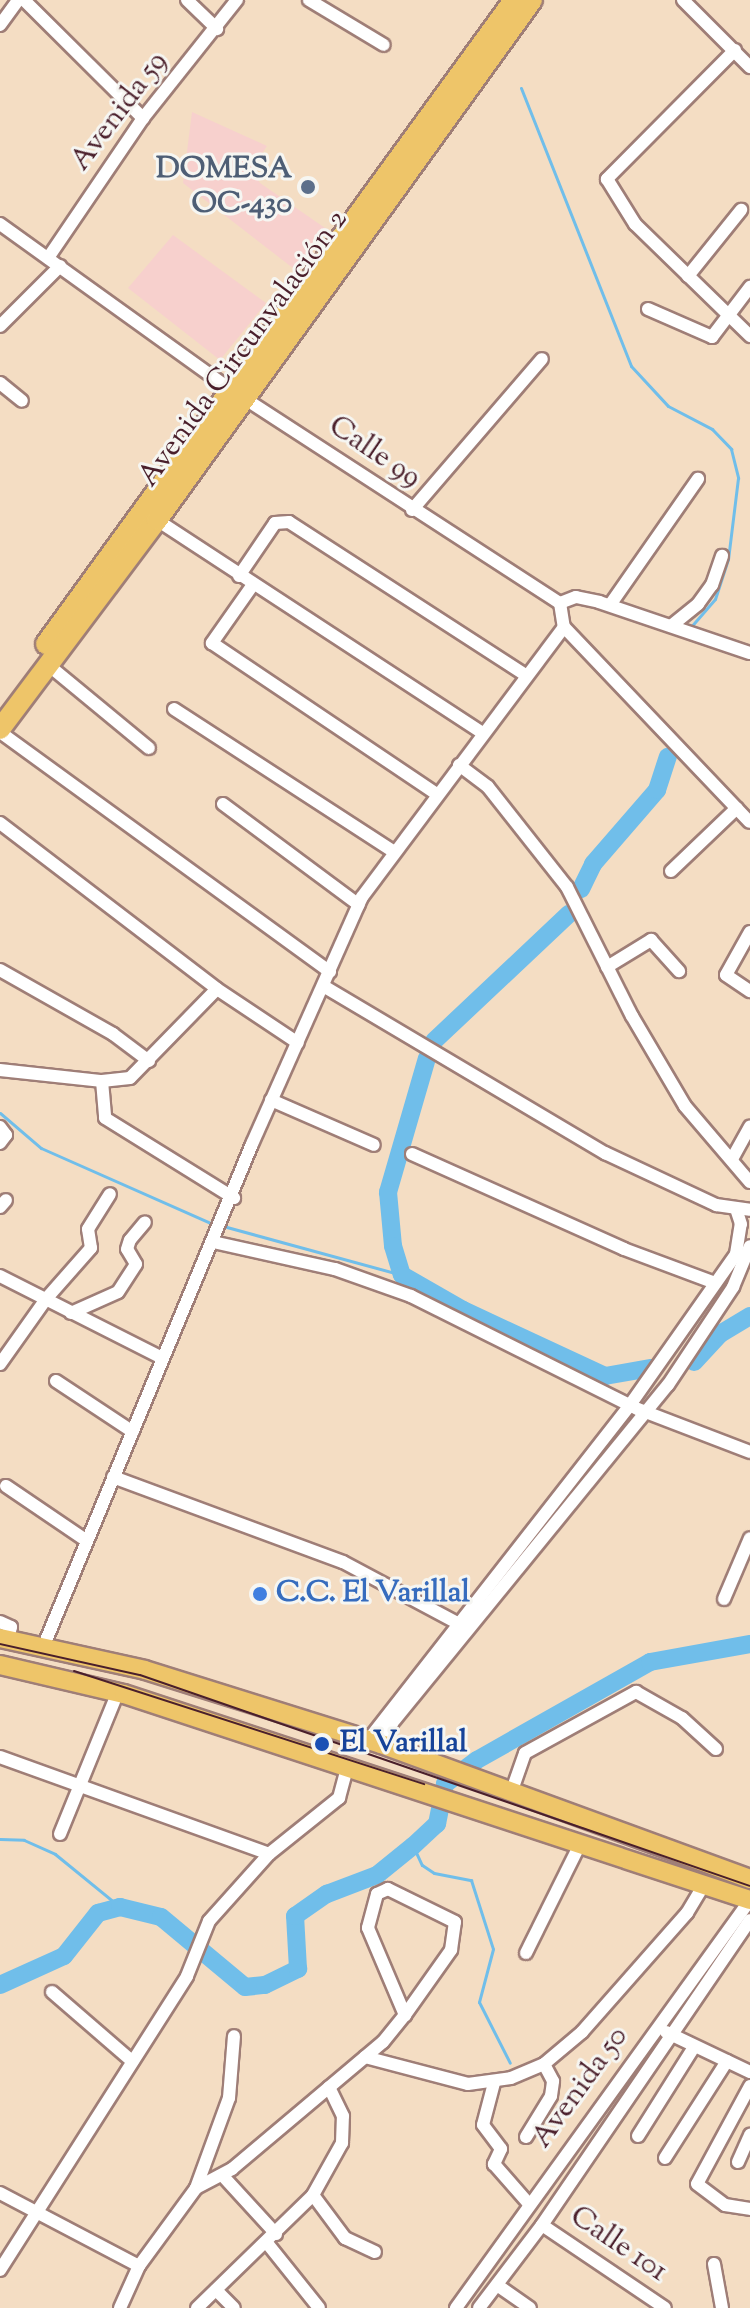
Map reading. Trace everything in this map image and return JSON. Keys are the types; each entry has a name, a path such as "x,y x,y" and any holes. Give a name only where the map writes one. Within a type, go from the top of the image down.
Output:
{"highway":[{"name":"Avenida Circunvalación 2","path":"0,731 157,520 238,393 514,0"},
{"name":"Avenida Circunvalación 2","path":"0,707 532,0"}],"main road":[{"path":"3,1633 145,1670 373,1743 750,1879"},
{"path":"0,1665 118,1692 348,1765 750,1900"}],"street":[{"path":"0,25 21,0 143,118"},
{"path":"187,0 217,29"},
{"name":"Avenida 59","path":"48,258 143,118 217,29 237,0"},
{"path":"309,0 384,45"},
{"path":"683,0 750,67"},
{"path":"735,50 607,179 635,224 688,276 732,313 750,336"},
{"path":"688,276 741,210"},
{"name":"Calle 99","path":"0,224 238,393 412,510 560,603"},
{"path":"0,326 60,266"},
{"path":"648,309 705,336 717,334 750,287"},
{"path":"412,510 542,359"},
{"path":"0,383 22,401"},
{"path":"610,605 698,479"},
{"path":"157,520 252,586 482,733"},
{"path":"239,576 275,523 289,522 527,676"},
{"path":"671,626 712,585 722,556"},
{"path":"252,586 212,643 437,794"},
{"path":"750,653 610,605 576,597 560,603 564,627 750,822"},
{"path":"44,1645 162,1358 234,1198 271,1100 325,987 359,905 393,851 564,627"},
{"path":"47,664 149,748"},
{"path":"174,709 393,851"},
{"path":"0,731 330,972"},
{"path":"459,765 511,813 567,887 607,967 685,1106 750,1182"},
{"path":"223,804 359,905"},
{"path":"671,871 737,808"},
{"path":"0,823 217,989 298,1043"},
{"path":"750,932 726,975 750,991"},
{"path":"607,967 651,940 679,971"},
{"path":"0,970 113,1034 149,1061"},
{"path":"325,987 605,1153 746,1213 736,1254 630,1405 373,1743"},
{"path":"0,1070 102,1081 130,1078 217,989"},
{"path":"102,1081 105,1118 234,1198"},
{"path":"271,1100 374,1145"},
{"path":"0,1127 6,1135 0,1143"},
{"path":"732,1159 750,1127"},
{"path":"412,1154 624,1249 715,1283"},
{"path":"0,1364 46,1299 91,1248 88,1229 110,1194"},
{"path":"71,1313 118,1292 136,1264 127,1249 130,1240 145,1222"},
{"path":"213,1242 335,1269 411,1296 630,1405 750,1452"},
{"path":"462,1626 647,1412 726,1297 750,1246"},
{"path":"0,1276 162,1358"},
{"path":"56,1381 133,1432"},
{"path":"113,1477 335,1558 462,1626"},
{"path":"6,1486 87,1541"},
{"path":"724,1599 750,1538"},
{"path":"60,1834 118,1692"},
{"path":"511,1793 525,1753 636,1692 682,1718 716,1749"},
{"path":"0,1757 269,1854"},
{"path":"0,2270 187,1976 209,1921 269,1854 339,1798 348,1765"},
{"path":"526,1953 580,1844"},
{"path":"365,2057 468,2084 494,2083 544,2064 593,2020 687,1913 704,1885"},
{"path":"196,2188 222,2175 365,2057 405,2015 451,1950 457,1929 455,1922 388,1889 377,1894 368,1928 405,2015"},
{"name":"Avenida 50","path":"456,2308 750,1900"},
{"name":"Avenida 50","path":"479,2308 542,2225 750,1920"},
{"path":"52,1992 132,2061"},
{"path":"659,2026 694,2047 750,2072"},
{"path":"120,2308 139,2266 196,2188 229,2098 234,2036"},
{"path":"638,2136 694,2047"},
{"path":"665,2158 727,2061"},
{"path":"526,2137 551,2096 553,2081 544,2064"},
{"path":"494,2083 483,2125 501,2149 494,2164 529,2204"},
{"path":"750,2086 697,2184 725,2205 750,2209"},
{"path":"197,2308 313,2195 342,2143 343,2116 329,2087"},
{"path":"738,2162 750,2135"},
{"path":"222,2175 271,2238 319,2308"},
{"path":"0,2193 139,2266"},
{"path":"313,2195 345,2238 375,2252"},
{"name":"Calle 101","path":"542,2225 665,2308"},
{"path":"714,2264 722,2308"},
{"path":"497,2285 530,2308"},
{"path":"216,2290 234,2308"}],"shaded area":[{"path":"192,112 267,146 251,170 260,183 328,230 298,272 183,183"},
{"path":"173,235 266,303 220,360 128,288"}],"waterway":[{"path":"521,88 631,366 668,406 712,429 731,449 738,478 728,559 715,599 692,625"},
{"path":"581,889 593,864 657,790 668,757"},
{"path":"434,1041 569,914"},
{"path":"427,1058 388,1192 393,1246 402,1275 463,1310 605,1376 651,1368"},
{"path":"0,1113 41,1148 215,1225"},
{"path":"223,1226 402,1275"},
{"path":"694,1362 720,1334 750,1316"},
{"path":"0,1985 64,1956 98,1913 120,1907 161,1917 245,1987 265,1985 298,1969 295,1916 327,1894 377,1875 413,1846 437,1824 445,1784 477,1760 650,1662 750,1644"},
{"path":"0,1839 24,1840 55,1854 120,1907"},
{"path":"413,1846 422,1865 434,1873 471,1880 493,1949 479,2002 510,2063"}],"tram line":[{"path":"0,1644 140,1675 750,1886"},
{"path":"74,1671 424,1784"}],"place":[{"name":"DOMESA OC-430","path":"308,187"},
{"name":"C.C. El Varillal","path":"260,1594"},
{"name":"El Varillal","path":"322,1744"}]}
